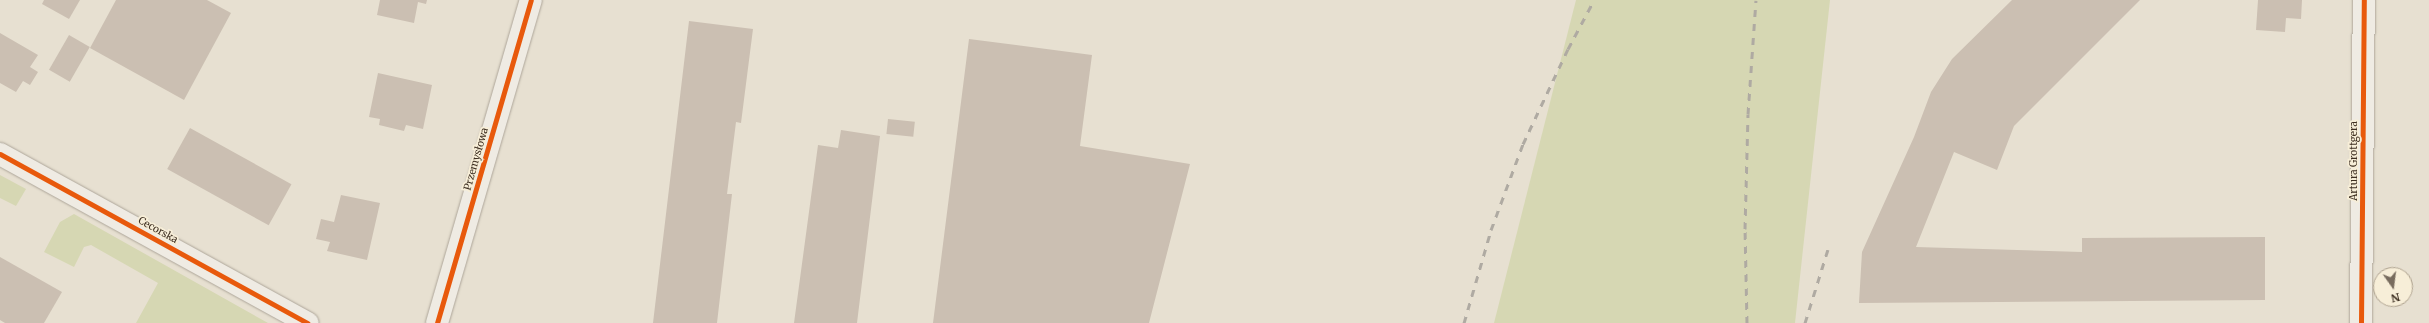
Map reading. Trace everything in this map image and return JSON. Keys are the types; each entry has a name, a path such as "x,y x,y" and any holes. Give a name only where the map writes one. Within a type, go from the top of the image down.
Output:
{"street":[{"name":"Przemysłowa","path":"437,323 531,0"},
{"name":"Artura Grottgera","path":"2361,323 2364,0"},
{"name":"Cecorska","path":"0,154 308,323"}],"green space":[{"path":"1576,0 1830,0 1795,323 1494,323"},
{"path":"0,175 26,189 16,206 0,198"},
{"path":"74,214 268,323 136,323 158,283 91,245 84,247 74,267 44,252 60,222"}],"building":[{"path":"44,0 80,0 69,19 42,4"},
{"path":"116,0 207,0 231,13 184,100 90,48"},
{"path":"380,0 427,0 426,4 418,2 414,23 377,15"},
{"path":"2012,0 2140,0 2014,126 1997,170 1954,152 1916,247 2082,252 2082,238 2265,237 2265,300 1859,303 1862,252 1914,137 1931,92 1952,59"},
{"path":"2258,0 2302,0 2301,19 2286,18 2285,32 2256,30"},
{"path":"689,21 753,29 741,123 736,122 727,194 732,194 717,323 653,323"},
{"path":"0,33 38,55 30,67 38,72 30,85 23,81 16,92 0,83"},
{"path":"69,35 90,47 70,82 49,70"},
{"path":"969,39 1092,55 1080,146 1190,164 1149,323 933,323"},
{"path":"378,73 432,85 423,129 406,125 404,131 379,125 380,119 369,117"},
{"path":"888,119 915,122 913,137 886,134"},
{"path":"190,128 291,184 269,225 167,169"},
{"path":"841,130 880,136 857,323 794,323 818,145 838,148"},
{"path":"341,195 380,203 367,260 327,251 330,242 316,239 321,219 334,222"},
{"path":"0,257 62,292 44,323 5,323 0,320"}],"railway":[{"path":"1464,323 1491,230 1523,144 1568,49 1594,0"},
{"path":"1747,323 1745,229 1748,114 1756,0"},
{"path":"1805,323 1828,249"}],"cycle path":[{"path":"437,323 531,0"},
{"path":"2361,323 2364,0"},
{"path":"0,154 308,323"}]}
